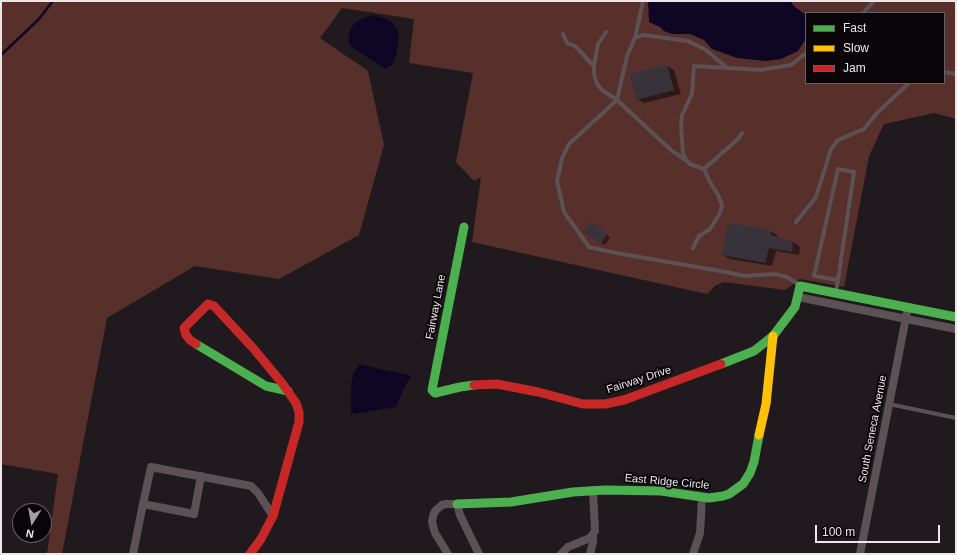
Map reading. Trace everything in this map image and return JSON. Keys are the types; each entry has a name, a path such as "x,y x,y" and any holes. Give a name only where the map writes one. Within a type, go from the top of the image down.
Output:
{"street":[{"name":"Fairway Lane","path":"434,392 432,390 464,226"},
{"path":"956,317 800,286 798,296 956,329"},
{"name":"Fairway Drive","path":"434,392 438,393 472,386 497,384 538,392 583,404 596,405 614,403 754,351 773,336 795,307 798,296"},
{"path":"854,308 856,297"},
{"path":"250,554 261,539 273,516 299,422 299,412 296,403 288,391 253,348 210,304 208,304 184,328 186,335 190,340 209,352 266,386 288,391"},
{"name":"South Seneca Avenue","path":"860,554 908,307"},
{"name":"East Ridge Circle","path":"448,554 433,529 433,516 435,511 442,506 511,502 593,490 643,490 702,498 717,498 729,494 740,487 750,473 754,462 766,404 773,336"},
{"path":"132,554 151,467 250,486 258,493 273,516"},
{"path":"144,504 194,514 201,476"},
{"path":"590,554 595,532 593,490"},
{"path":"694,554 700,533 702,498"},
{"path":"457,504 460,515 479,554"},
{"path":"561,554 568,547 587,540 593,536"}],"lane":[{"path":"643,1 635,38 627,56 617,100 569,144 562,158 557,181 564,212 589,247 744,276 775,274 787,277 800,286"},
{"path":"865,12 874,1"},
{"path":"606,32 598,44 594,66 594,74 597,84 602,90 617,100 672,151 690,164 704,169 718,195 722,205 720,213 710,229 699,236 693,248"},
{"path":"563,34 568,43 575,46 594,66"},
{"path":"635,38 644,35 688,41 706,50 727,67"},
{"path":"686,160 683,153 681,126 682,115 692,94 694,66 761,70 791,65 805,54"},
{"path":"945,72 956,74"},
{"path":"796,222 816,197 831,149 838,140 864,130 877,113 908,84"},
{"path":"704,169 738,139 742,133"},
{"path":"836,293 838,280 854,172 838,169 814,276 838,280"},
{"path":"889,404 956,418"}],"shaded area":[{"path":"1,1 956,1 956,119 934,113 884,124 869,156 844,287 800,279 785,290 724,282 716,285 707,294 472,242 481,177 474,181 456,162 473,73 409,63 414,19 342,8 320,38 368,71 384,145 359,235 279,279 195,266 107,318 62,554 47,554 49,543 52,543 52,518 58,474 1,464"},
{"path":"648,1 790,1 805,14 805,40 798,51 781,59 766,61 737,58 712,49 704,40 690,34 672,34 649,22"},
{"path":"372,15 391,21 398,31 399,37 396,56 393,64 385,69 350,46 348,41 350,30 354,24 359,20"},
{"path":"360,364 409,375 411,377 406,384 396,407 355,414 351,413 351,386 353,374"}],"building":[{"path":"667,65 674,90 636,100 630,74"},
{"path":"591,221 607,234 601,244 583,231"},
{"path":"728,223 770,230 771,235 793,242 792,252 769,248 765,263 722,255"}],"waterway":[{"path":"1,55 38,20 53,1"}],"traffic: fast":[{"path":"464,227 432,390 435,393 474,385"},
{"path":"721,364 754,351 773,336 795,307 800,286 956,317"},
{"path":"196,344 266,386 288,391"},
{"path":"457,504 511,502 573,492 605,490 661,491 709,498 723,496 729,494 743,484 750,473 754,462 759,435"}],"traffic: slow":[{"path":"759,435 766,404 773,336"}],"traffic: jam":[{"path":"196,344 186,335 184,328 208,304 214,306 253,348 282,383 296,403 299,412 299,422 273,516 261,539 250,554"},
{"path":"474,385 497,384 538,392 583,404 605,404 624,400 721,364"}]}
